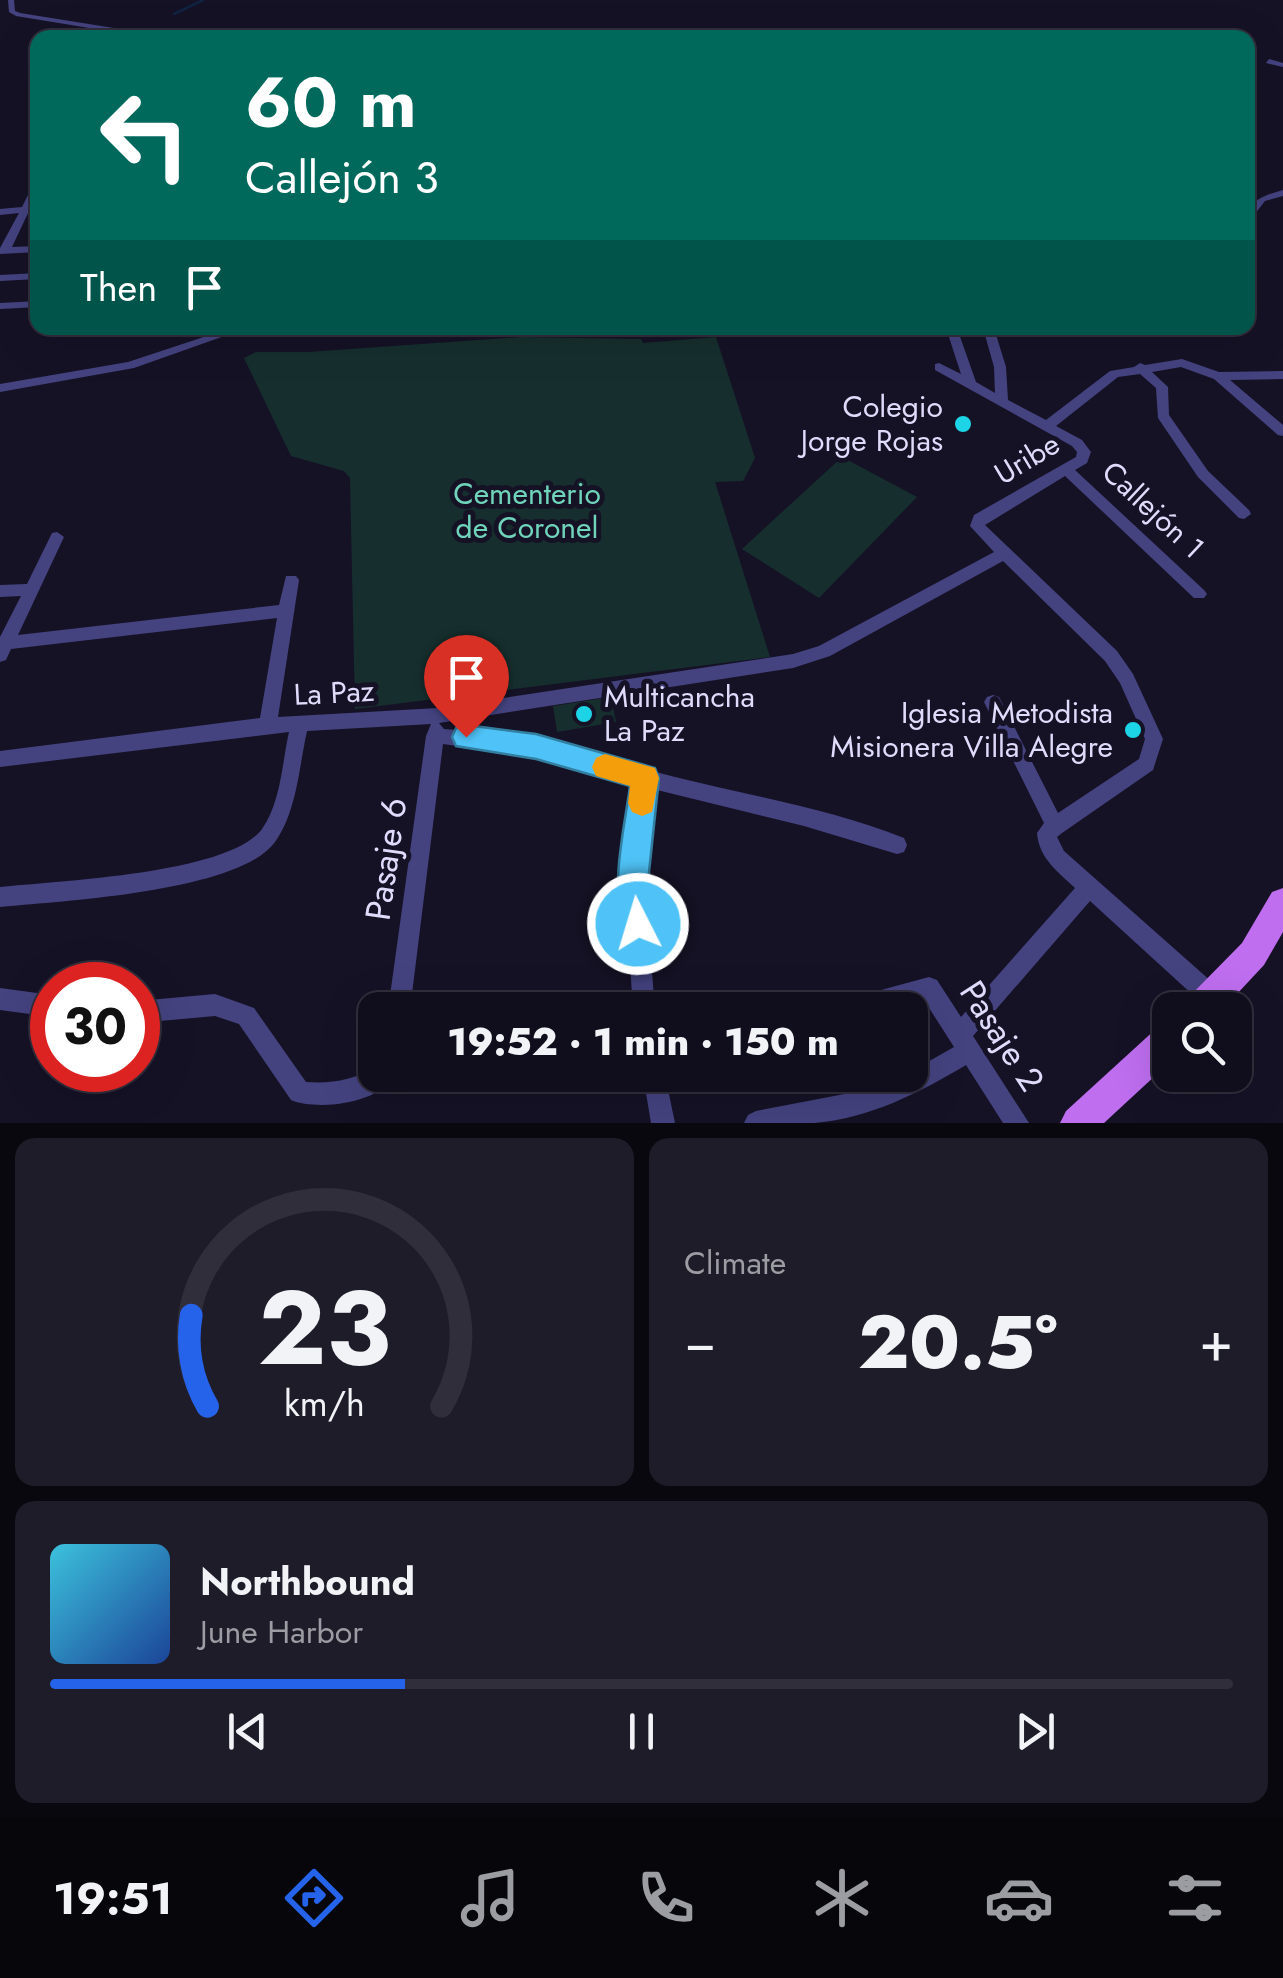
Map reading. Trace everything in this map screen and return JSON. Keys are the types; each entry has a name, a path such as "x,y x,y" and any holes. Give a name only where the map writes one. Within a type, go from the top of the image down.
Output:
{"main road":[{"path":"1218,992 1253,954 1283,903"},
{"path":"1078,1123 1152,1055"}],"street":[{"path":"10,0 13,13 18,15 114,30"},
{"path":"1255,208 1262,199 1283,193"},
{"path":"0,212 30,209"},
{"path":"2,251 30,210"},
{"path":"2,251 30,249"},
{"path":"14,277 30,257"},
{"path":"0,278 30,276"},
{"path":"0,306 30,304"},
{"path":"0,388 130,365 221,335"},
{"path":"953,335 970,382"},
{"path":"992,335 1000,367 1002,400"},
{"name":"Uribe","path":"1003,554 977,526 979,519 1084,458 1083,449 1047,426 1104,380 1140,367 1182,364 1218,376 1283,432"},
{"path":"939,367 1047,426"},
{"path":"1140,367 1162,387 1161,412 1196,464 1244,514"},
{"path":"1218,376 1283,374"},
{"name":"Callejón 1","path":"1066,469 1199,594"},
{"path":"2,647 57,537"},
{"path":"1003,554 1111,656 1128,679 1154,739 1147,764 1056,826 1046,838 1050,850 1195,992"},
{"name":"La Paz","path":"0,759 300,722 436,726 808,658 1003,554"},
{"path":"268,725 292,580"},
{"path":"0,590 31,590"},
{"path":"2,647 284,611"},
{"path":"993,702 1056,826"},
{"path":"0,897 138,881 226,863 260,846 277,816 300,722"},
{"path":"436,726 807,817 897,845"},
{"name":"Pasaje 6","path":"401,992 436,726"},
{"path":"643,992 634,872 645,778"},
{"path":"756,1123 877,1099 922,1079 965,1043 1088,887"},
{"name":"Pasaje 2","path":"914,992 929,988 1017,1123"},
{"path":"0,999 30,1003"},
{"path":"160,1010 215,1005 246,1016 299,1092 328,1094 358,1086"},
{"path":"657,1092 663,1123"}],"green space":[{"name":"Cementerio de Coronel","path":"522,337 641,339 643,343 716,337 755,458 743,481 715,482 770,657 355,709 350,478 344,471 291,456 244,358 256,352"},
{"path":"842,457 917,497 819,598 742,549"},
{"name":"Multicancha La Paz","path":"611,697 616,722 557,732 553,706"}],"waterway":[{"path":"174,14 203,0"}],"slow traffic":[{"path":"605,767 645,778 642,803"}],"place":[{"name":"Colegio Jorge Rojas","path":"963,424"},
{"name":"Multicancha La Paz","path":"584,714"},
{"name":"Iglesia Metodista Misionera Villa Alegre","path":"1133,730"}],"route":[{"path":"466,737 536,747 645,778 634,872 638,924"}]}
